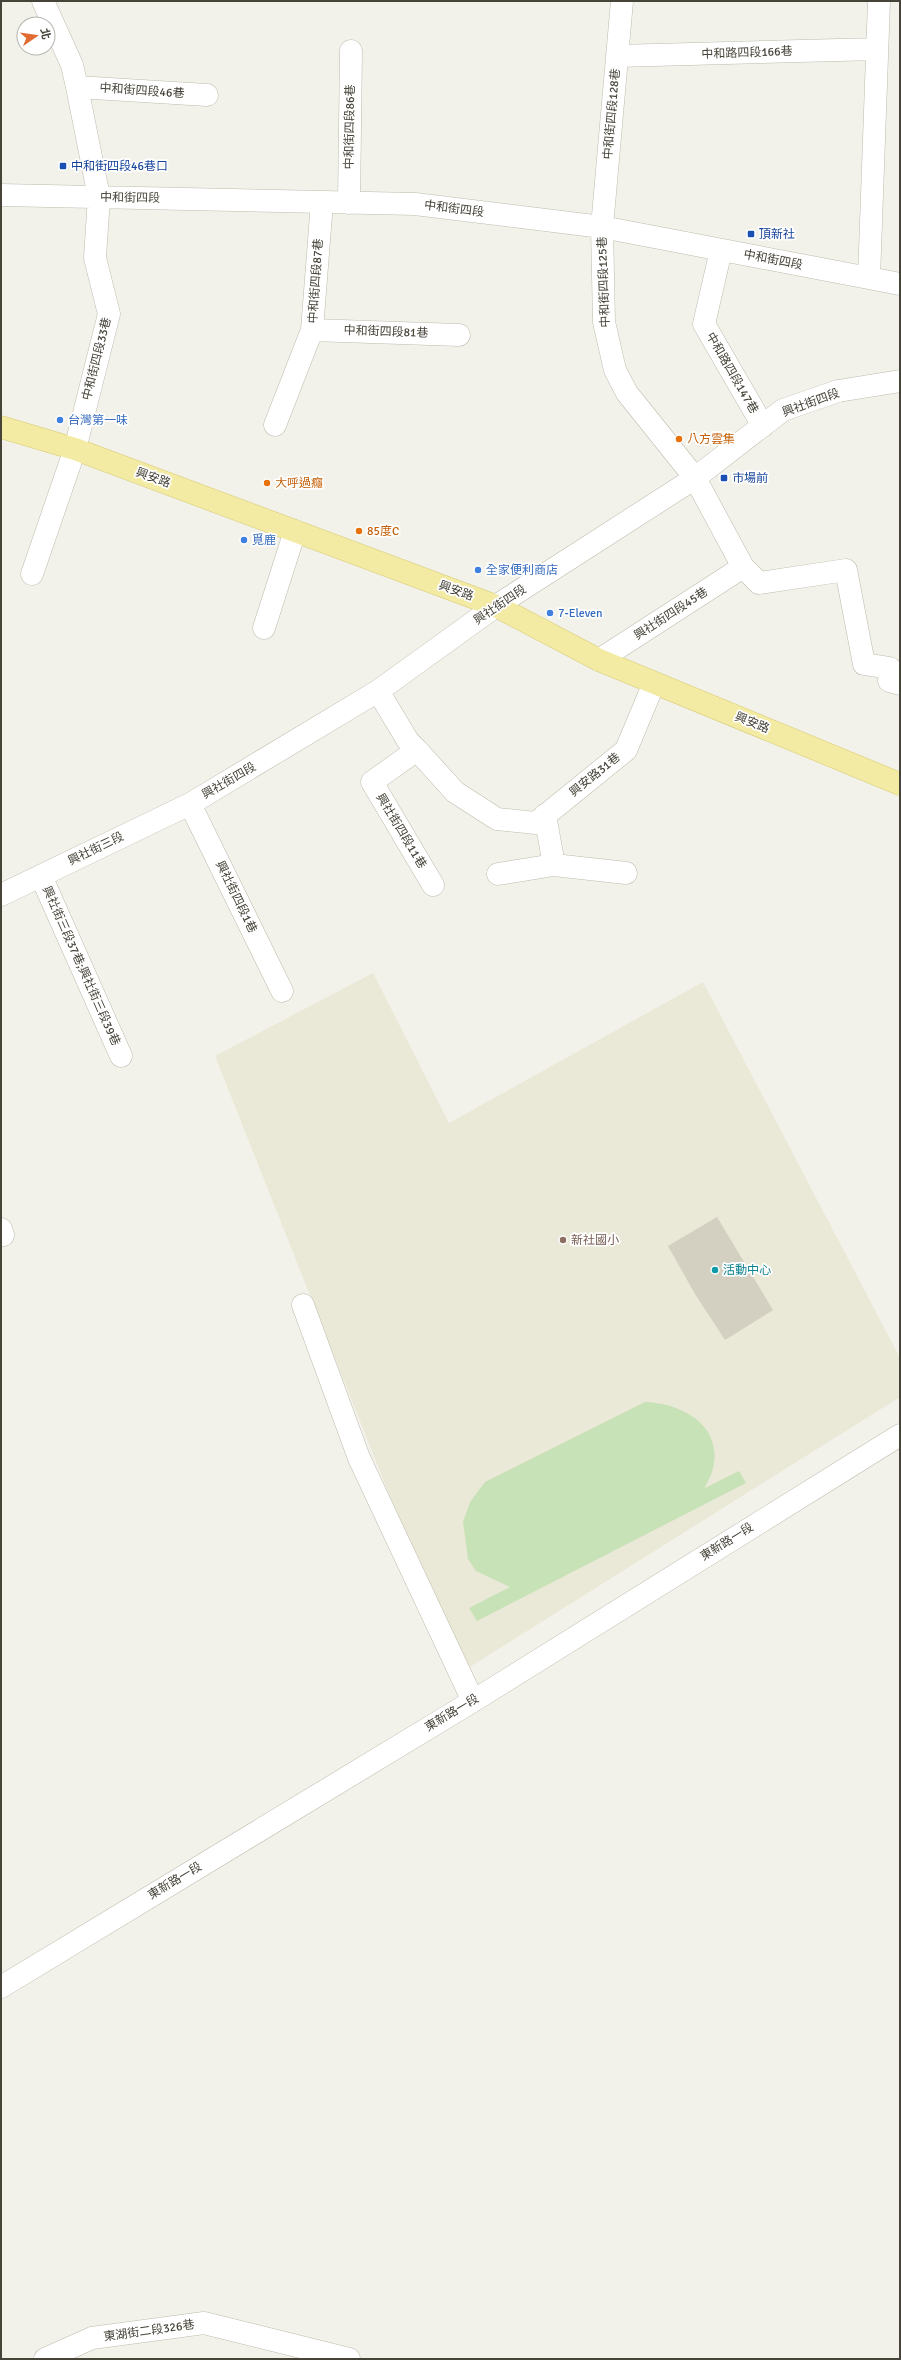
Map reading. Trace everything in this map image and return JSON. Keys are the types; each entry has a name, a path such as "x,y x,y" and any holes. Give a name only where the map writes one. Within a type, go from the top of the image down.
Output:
{"main road":[{"name":"興安路","path":"1,427 75,449 496,606 599,660 900,784"}],"street":[{"path":"43,1 72,64 99,197"},
{"name":"中和街四段128巷","path":"602,227 622,1"},
{"path":"869,278 879,1"},
{"name":"中和路四段166巷","path":"617,56 877,49"},
{"name":"中和街四段86巷","path":"349,203 351,51"},
{"name":"中和街四段46巷","path":"77,87 207,95"},
{"name":"中和街四段","path":"1,195 415,204 602,227 900,284"},
{"name":"中和街四段33巷","path":"32,574 75,449 109,314 95,258 99,197"},
{"name":"中和街四段87巷","path":"275,425 312,330 322,202"},
{"name":"中和街四段125巷","path":"602,227 604,322 615,370 627,393 695,478"},
{"name":"中和路四段147巷","path":"721,250 704,324 763,426"},
{"name":"中和街四段81巷","path":"312,330 459,335"},
{"name":"興社街四段","path":"190,804 378,690 496,606 695,478 783,410 838,391 899,386"},
{"path":"695,478 743,567 759,584 846,570 864,664 890,668 889,681 900,684"},
{"path":"264,628 295,531"},
{"name":"興社街四段45巷","path":"599,660 743,567"},
{"name":"興安路31巷","path":"416,750 455,792 497,819 536,823 626,750 654,683"},
{"path":"378,690 408,741 416,750"},
{"name":"興社街四段11巷","path":"416,750 372,782 433,885"},
{"name":"興社街三段","path":"4,891 41,876 190,804"},
{"name":"興社街四段1巷","path":"190,804 282,991"},
{"path":"545,815 554,865"},
{"path":"498,874 554,865 626,873"},
{"name":"興社街三段37巷;興社街三段39巷","path":"41,876 121,1056"},
{"path":"304,1305 359,1458 473,1701"},
{"name":"東新路一段","path":"1,1987 473,1701 900,1435"},
{"name":"東湖街二段326巷","path":"45,2359 92,2338 204,2323 349,2359"}],"shaded area":[{"name":"新社國小","path":"373,973 449,1123 703,982 900,1358 900,1397 460,1673 215,1056"}],"green space":[{"path":"645,1402 659,1403 685,1412 696,1419 705,1428 712,1440 714,1453 711,1476 705,1488 739,1471 746,1483 477,1621 469,1608 510,1587 476,1571 468,1559 463,1522 470,1502 485,1482"}],"building":[{"name":"活動中心","path":"717,1217 773,1310 725,1340 695,1294 668,1246"}],"place":[{"name":"中和街四段46巷口","path":"63,166"},
{"name":"頂新社","path":"751,234"},
{"name":"台灣第一味","path":"60,420"},
{"name":"八方雲集","path":"679,439"},
{"name":"市場前","path":"724,478"},
{"name":"大呼過癮","path":"267,483"},
{"name":"85度C","path":"359,531"},
{"name":"覓鹿","path":"244,540"},
{"name":"全家便利商店","path":"478,570"},
{"name":"7-Eleven","path":"550,613"},
{"name":"新社國小","path":"563,1240"},
{"name":"活動中心","path":"715,1270"}]}
